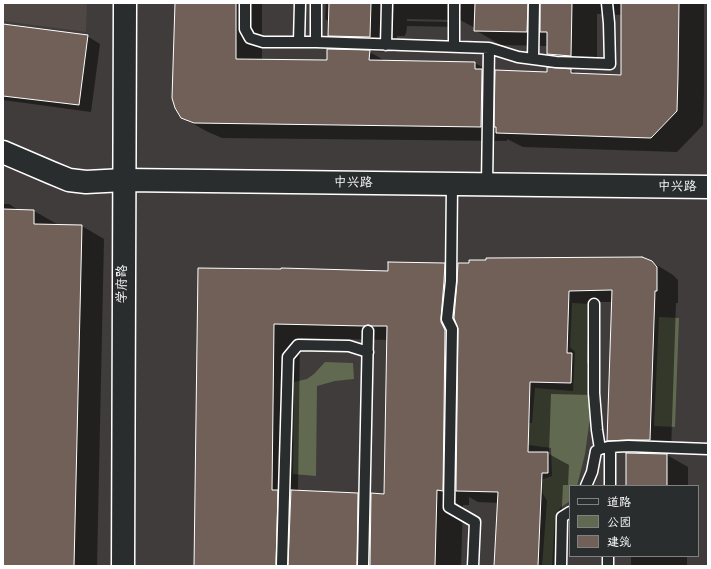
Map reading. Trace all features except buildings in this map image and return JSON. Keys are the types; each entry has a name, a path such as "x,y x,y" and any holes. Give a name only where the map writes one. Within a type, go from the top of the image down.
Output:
{"main road":[{"name":"学府路","path":"123,566 125,3"},
{"name":"中兴路","path":"3,152 70,180 86,182 124,180 708,187"}],"lane":[{"path":"245,3 245,29 250,38 263,42 316,42 489,48 518,57 533,59 556,62 610,64 607,3"},
{"path":"299,42 300,3"},
{"path":"316,3 316,42"},
{"path":"386,45 387,3"},
{"path":"454,3 454,47"},
{"path":"533,59 534,3"},
{"path":"487,185 489,48"},
{"path":"452,184 451,281 447,319 452,329 449,507 475,522 473,566"},
{"path":"594,304 594,393 600,449"},
{"path":"363,566 368,331"},
{"path":"282,564 288,358 298,345 349,346 368,352"},
{"path":"586,485 592,472 596,451 600,449 628,446 708,449"},
{"path":"610,485 610,452 612,447"},
{"path":"561,566 562,517 569,513"}],"shaded area":[{"path":"3,3 87,3 86,32 3,21"}],"green space":[{"path":"572,303 589,304 590,418 585,454 577,485 569,485 569,502 560,508 555,518 552,566 542,566 547,501 543,494 541,480 552,476 551,448 507,442 504,423 532,423 535,388 573,391 575,352 570,347"},
{"path":"659,317 679,318 675,427 654,426"},
{"path":"325,362 353,363 354,379 335,381 317,386 316,476 293,474 294,382 307,379"}]}
